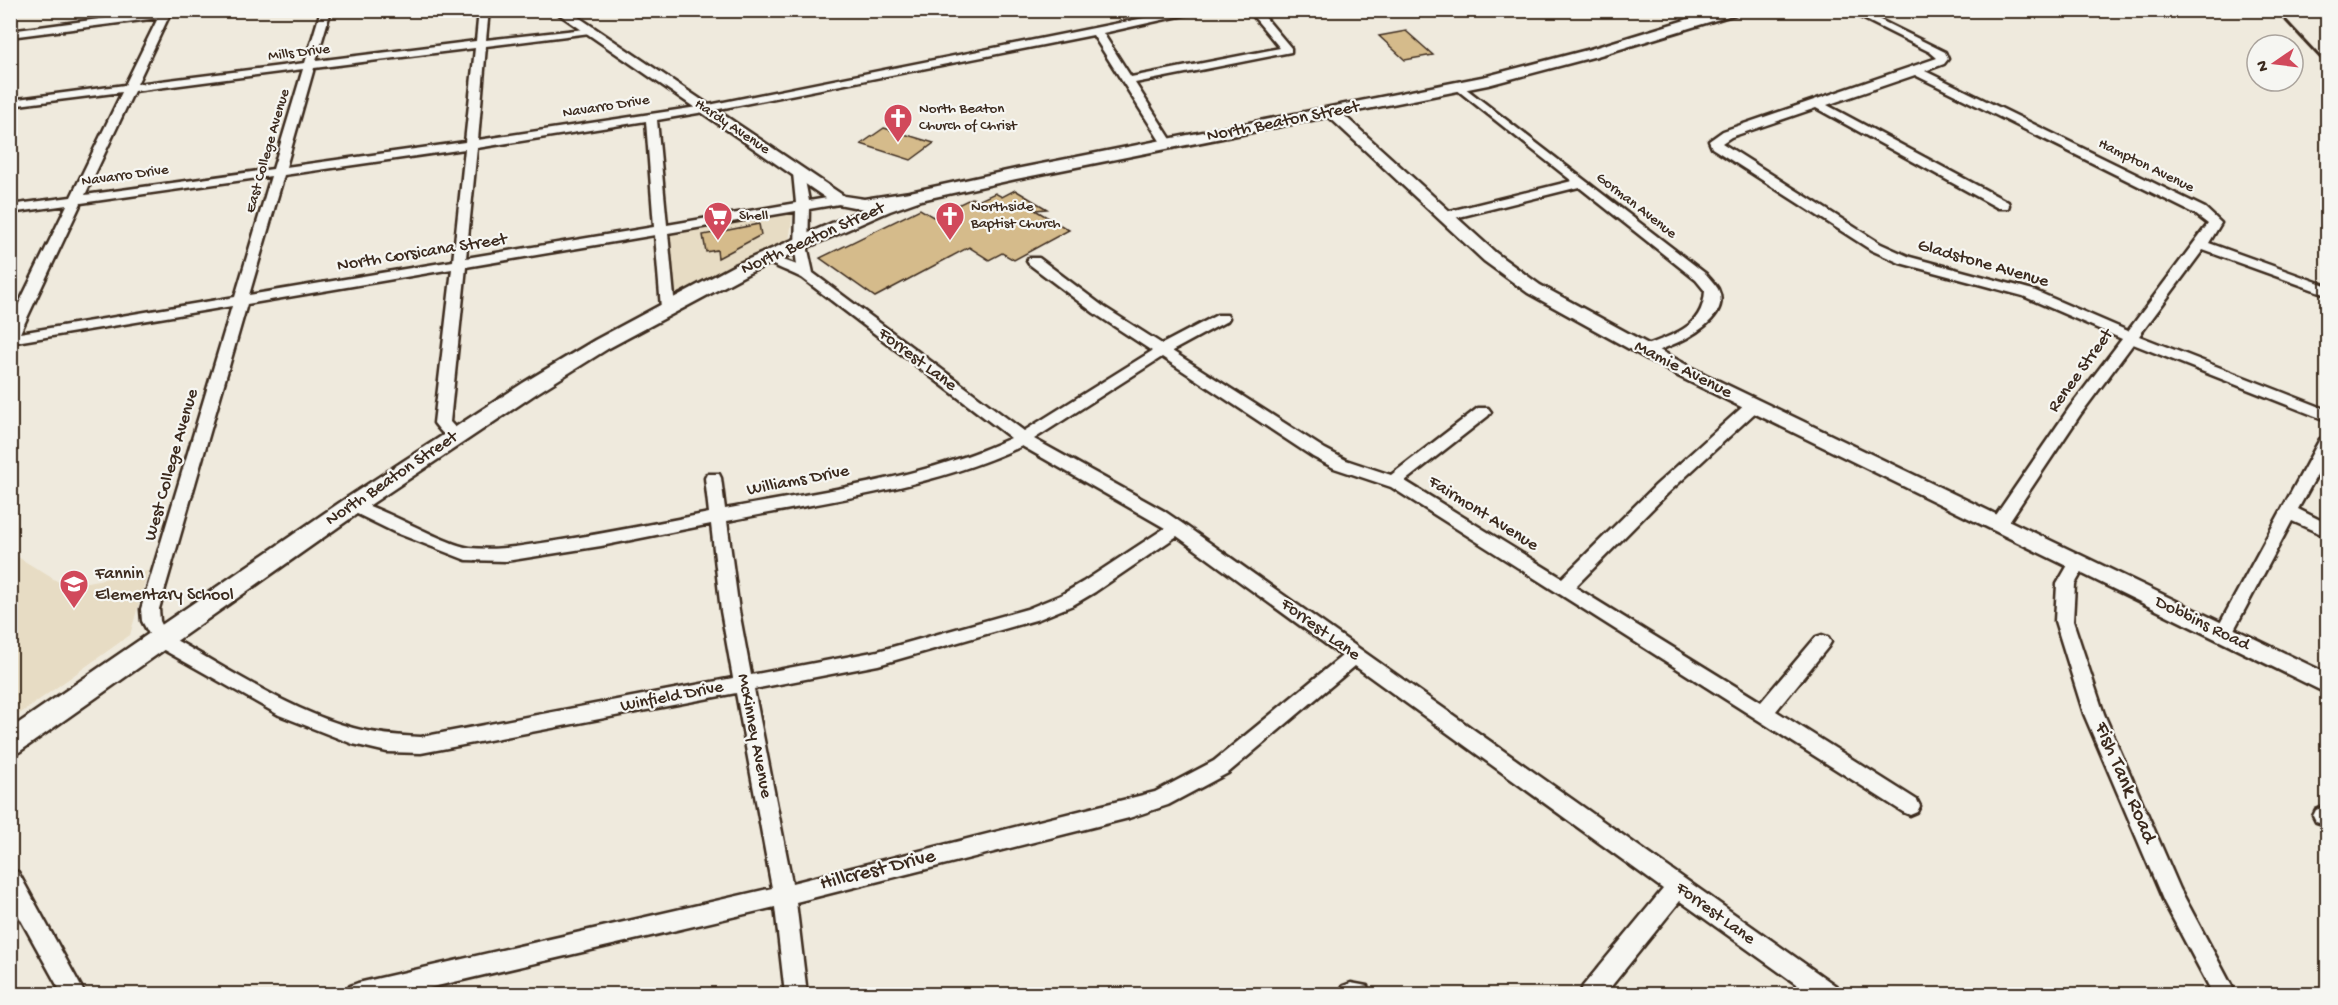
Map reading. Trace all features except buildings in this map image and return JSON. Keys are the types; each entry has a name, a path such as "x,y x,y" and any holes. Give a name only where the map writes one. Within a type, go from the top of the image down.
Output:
{"main road":[{"name":"North Beaton Street","path":"10,744 353,505 593,350 668,308 767,258 884,207 916,196 1016,174 1460,87 1592,53 1734,10"}],"street":[{"path":"10,34 193,10"},
{"name":"East College Avenue","path":"242,300 326,10"},
{"path":"456,437 442,423 484,10"},
{"name":"Hardy Avenue","path":"559,10 839,200 864,204 916,196"},
{"name":"Navarro Drive","path":"10,209 470,145 651,117 1202,10"},
{"path":"1128,81 1287,50 1253,10"},
{"path":"1818,104 1916,71 1940,62 1943,58 1941,54 1851,10"},
{"path":"10,338 165,14"},
{"name":"Mills Drive","path":"10,103 590,30"},
{"path":"1096,31 1168,144"},
{"name":"Hampton Avenue","path":"1916,71 2200,211 2215,222 2200,244"},
{"name":"Gorman Avenue","path":"1460,87 1701,277 1712,291 1711,312 1699,328 1645,351"},
{"path":"1818,104 2003,205"},
{"name":"Gladstone Avenue","path":"1818,104 1727,134 1717,140 1716,145 1876,247 1905,260 2028,293 2130,337 2328,416"},
{"name":"Mamie Avenue","path":"1332,112 1490,257 1513,274 1645,351 1753,406 2078,563"},
{"path":"651,117 668,308"},
{"path":"799,172 803,186 802,263 807,275"},
{"path":"1447,216 1580,183"},
{"name":"North Corsicana Street","path":"10,338 661,232 839,200"},
{"path":"2200,244 2328,291"},
{"name":"Renee Street","path":"1998,525 2075,411 2200,244"},
{"name":"Forrest Lane","path":"767,258 784,263 807,275 1023,439 1177,528 1828,994"},
{"name":"Fairmont Avenue","path":"1034,261 1099,310 1320,453 1340,464 1394,481 1910,806"},
{"name":"West College Avenue","path":"161,640 151,621 150,609 242,300"},
{"name":"Williams Drive","path":"353,505 400,528 466,554 506,555 601,540 936,472 980,459 1023,439 1163,350 1222,318"},
{"path":"1563,587 1662,489 1753,406"},
{"path":"1394,481 1484,412"},
{"path":"2223,634 2328,439"},
{"name":"McKinney Avenue","path":"713,478 716,517 730,611 784,895 796,994"},
{"path":"2289,512 2328,531"},
{"name":"Winfield Drive","path":"161,640 295,714 346,734 397,746 421,745 879,658 1033,614 1089,588 1177,528"},
{"name":"Dobbins Road","path":"2078,563 2328,685"},
{"name":"Fish Tank Road","path":"2078,563 2066,584 2064,621 2090,704 2172,895 2225,994"},
{"path":"1762,713 1822,642"},
{"name":"Hillcrest Drive","path":"358,994 784,895 1129,810 1161,798 1221,767 1355,655"},
{"path":"10,879 74,994"},
{"path":"1591,994 1678,887"},
{"path":"1351,994 1359,994"}],"shaded area":[{"path":"793,213 789,241 674,300 665,234"},
{"name":"Fannin Elementary School","path":"15,519 13,554 65,586 148,571 130,635 11,720 10,520"}],"railway":[{"path":"2276,10 2328,66"}],"place":[{"name":"North Beaton Church of Christ","path":"898,144"},
{"name":"Shell","path":"718,242"},
{"name":"Northside Baptist Church","path":"950,242"},
{"name":"Fannin Elementary School","path":"74,610"}]}
